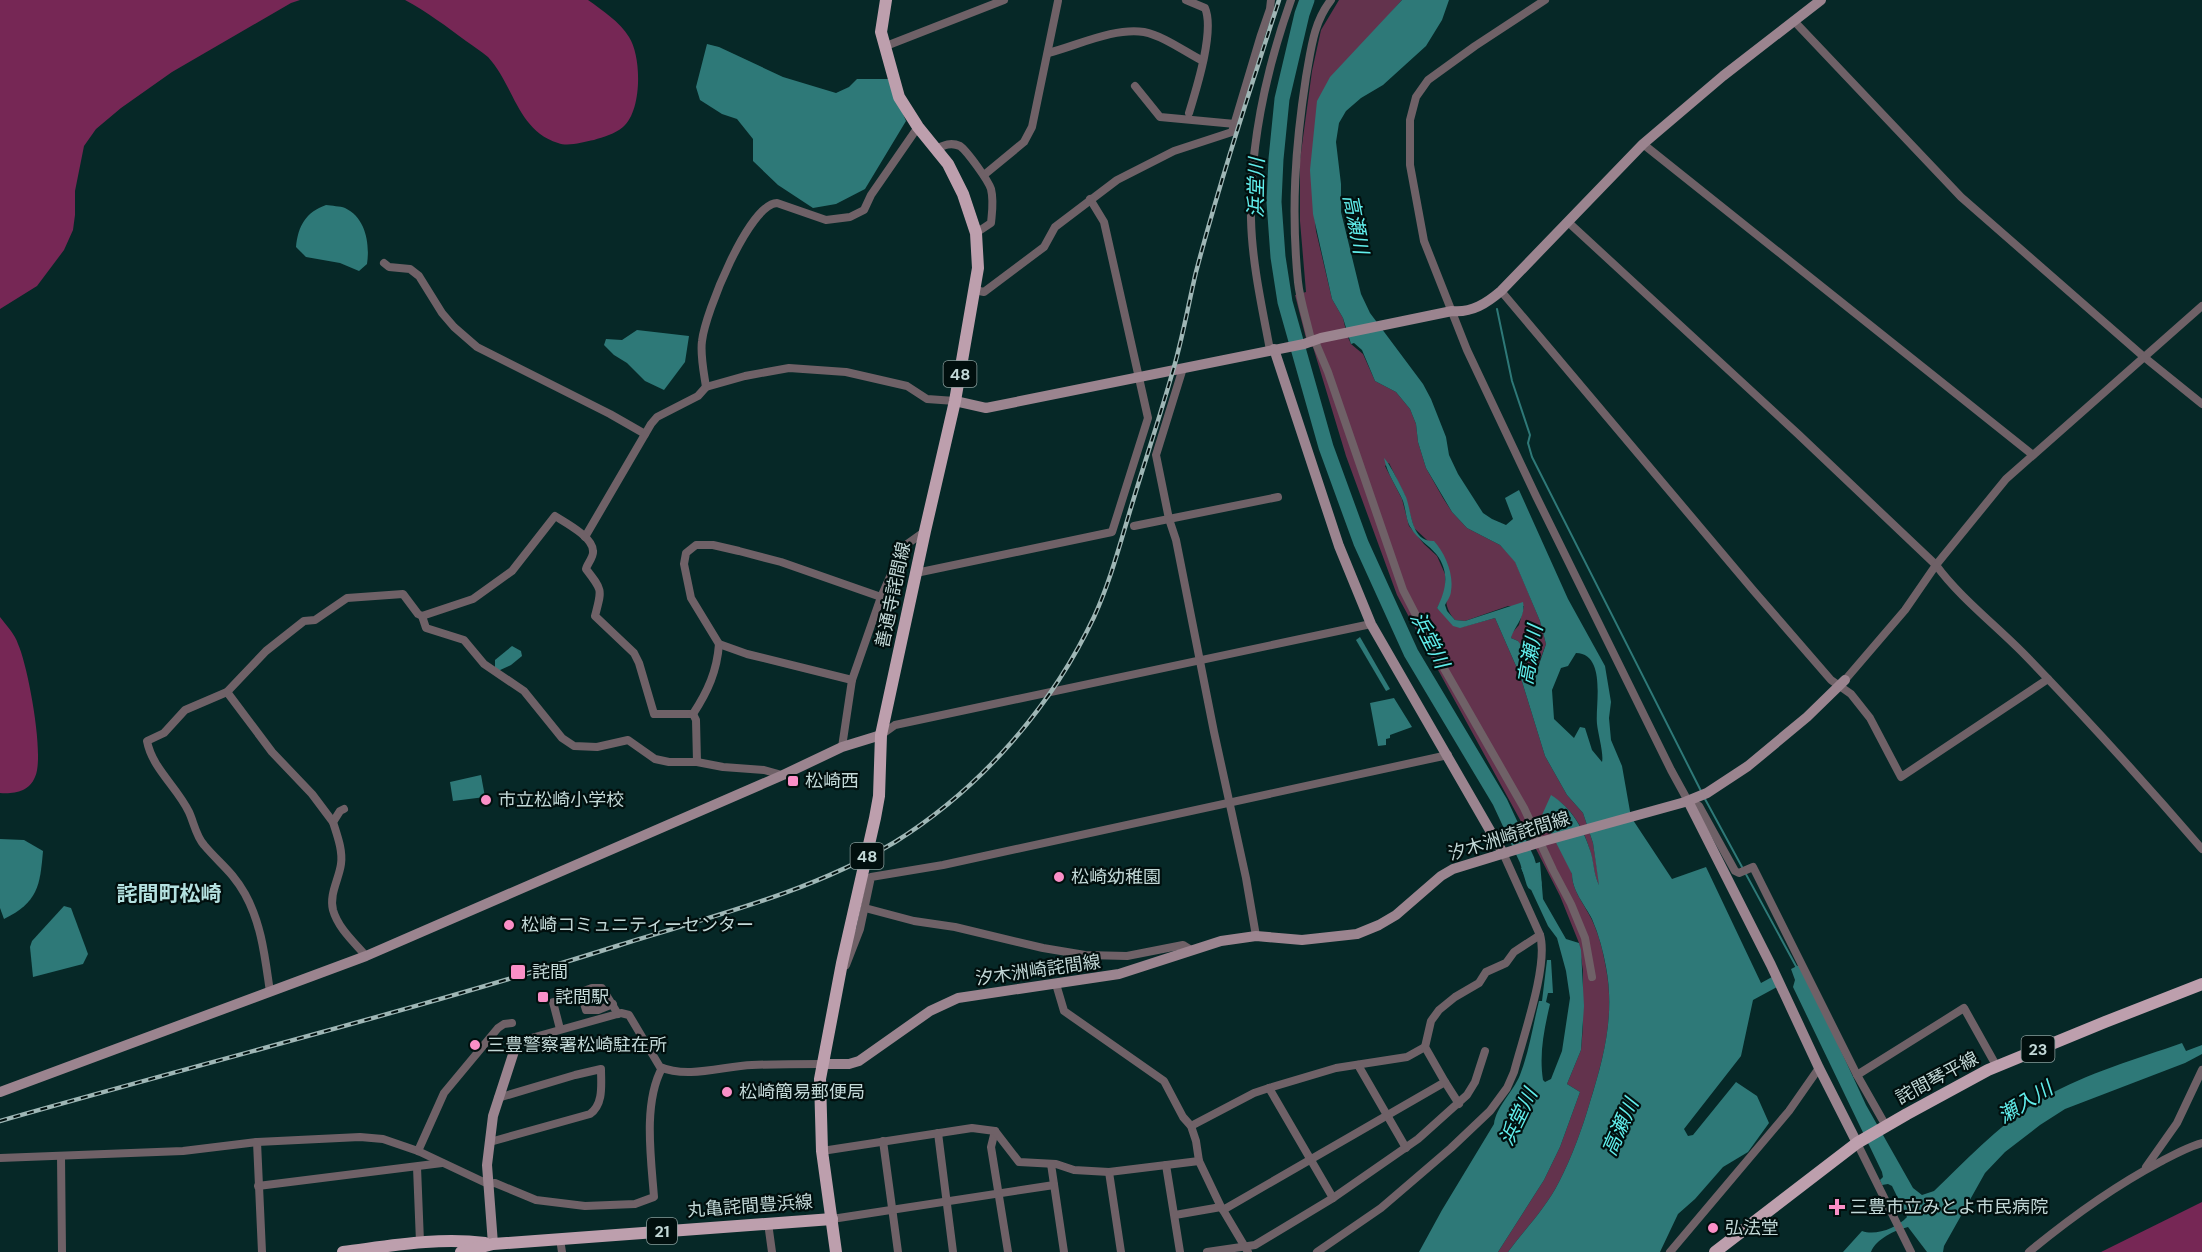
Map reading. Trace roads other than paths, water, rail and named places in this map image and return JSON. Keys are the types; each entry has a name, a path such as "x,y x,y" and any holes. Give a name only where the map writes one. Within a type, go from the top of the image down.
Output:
{"main road":[{"name":"善通寺詫間線","path":"832,1219 822,1151 819,1100 822,1064 879,796 881,735 955,401 978,268 976,233 963,194 948,164 918,127 899,96 881,32 886,0"},
{"name":"詫間琴平線","path":"1715,1252 1859,1142 1884,1128 1997,1066 2202,984"},
{"name":"丸亀詫間豊浜線","path":"461,1252 560,1239 832,1219 836,1252"},
{"name":"丸亀詫間豊浜線","path":"343,1252 420,1242 464,1240 494,1248"}],"street":[{"path":"886,45 1004,0"},
{"path":"984,175 1024,142 1032,127 1059,0"},
{"path":"1186,0 1200,5 1207,13 1208,23 1203,61 1189,114"},
{"path":"975,290 984,292 1044,247 1055,227 1117,180 1174,151 1232,132 1271,0"},
{"path":"1291,0 1266,82 1254,152 1251,222 1258,281 1272,350 1339,546 1371,624 1503,853 1542,941 1540,967 1508,1088 1490,1111 1414,1180 1381,1208 1317,1252"},
{"path":"1331,0 1319,20 1314,35 1303,99 1294,178 1299,285 1313,340 1328,372 1403,590 1433,648 1524,808 1539,843 1578,919 1585,938 1592,977"},
{"path":"1545,0 1449,63 1428,80 1416,97 1410,120 1410,165 1420,225 1450,311 1467,351 1671,770 1699,806 1730,865 1739,873 1753,867 1884,1128"},
{"path":"585,537 657,417 698,396 706,387 745,376 789,368 846,372 907,386 927,399 955,401 986,408 1450,311 1464,312 1477,308 1501,291 1643,144 1724,76 1821,0"},
{"path":"1794,21 1961,196 2144,357 2202,404"},
{"path":"1048,53 1101,37 1132,31 1151,34 1203,61"},
{"path":"1135,86 1160,117 1235,124"},
{"path":"706,387 702,342 707,319 726,270 760,211 770,203 777,203 826,220 850,217 864,210 871,195 918,127"},
{"path":"936,149 949,144 960,147 984,175 993,202 991,223 976,233"},
{"path":"1643,144 2033,455"},
{"path":"916,573 1112,532 1148,418 1104,222 1090,199"},
{"path":"1568,222 1936,565 1946,578 2048,679 2202,849"},
{"path":"384,263 389,267 410,269 419,276 442,313 477,347 645,434"},
{"path":"1501,291 1831,680 1842,683 1870,718 1901,777 2048,679"},
{"path":"1842,683 1905,610 1936,565 2006,479 2202,306"},
{"path":"1182,368 1156,455 1169,519 1176,540 1256,936"},
{"path":"1134,526 1278,497"},
{"path":"422,616 473,599 512,571 555,516 585,537 593,551 586,569 601,591 595,616 634,653 654,714 693,714"},
{"path":"842,747 852,681 881,597 903,547 925,531"},
{"path":"693,714 708,691 715,674 719,644 691,598 685,576 686,553 696,545 713,545 770,559 881,597"},
{"path":"270,992 258,924 246,896 227,867 198,837 188,809 153,758 147,741 164,733 185,710 227,692 266,651 294,628 304,621 315,620 347,598 404,594 418,614 422,616 426,627 464,640 484,664 524,691 562,738 574,746 597,747 627,740 655,759 764,770 783,775"},
{"path":"0,1092 366,956 783,775 842,747 881,735 895,725 1371,624"},
{"path":"719,644 747,654 852,681"},
{"name":"汐木洲崎詫間線","path":"822,1064 849,1064 859,1061 930,1011 958,998 1119,974 1221,941 1256,936 1302,940 1357,934 1396,915 1447,872 1503,853 1694,798 1748,766 1807,717 1842,683"},
{"path":"227,692 272,752 312,794 333,822 340,842 341,863 332,897 333,910 342,928 366,956"},
{"path":"693,714 696,720 697,762"},
{"path":"840,977 853,951 872,877 943,865 1448,755"},
{"path":"1694,798 1819,1068 1859,1142 1909,1248"},
{"path":"333,822 344,809"},
{"path":"865,908 914,921 955,927 1043,948 1085,955 1126,956 1183,945 1191,950"},
{"path":"1459,1104 1425,1047 1431,1021 1439,1010 1455,997 1479,983 1486,972 1506,963 1514,951 1540,935"},
{"path":"1056,984 1064,1011 1164,1081 1183,1117 1191,1126 1199,1161 1222,1209 1246,1249"},
{"path":"562,999 592,988 602,987 618,1014"},
{"path":"581,993 586,1010 591,1012 613,1004"},
{"path":"553,1002 560,1029"},
{"path":"1857,1075 1964,1008 1997,1066"},
{"path":"494,1248 487,1165 498,1098 517,1042 621,1012 629,1015 662,1068 669,1071 752,1065 822,1064"},
{"path":"418,1151 444,1093 498,1028 512,1023"},
{"path":"1191,1126 1254,1093 1336,1068 1407,1057 1425,1047"},
{"path":"1207,1252 1246,1249 1255,1245 1333,1198 1406,1148 1467,1095 1475,1082 1485,1050"},
{"path":"1358,1065 1406,1148"},
{"path":"0,1158 183,1151 257,1142 360,1137 382,1139 418,1151 488,1184 495,1183 536,1200 585,1206 635,1204 654,1197 651,1104 656,1080 662,1068"},
{"path":"1670,1252 1789,1111 1819,1068"},
{"path":"490,1142 590,1114 597,1109 601,1097 601,1069 575,1074 498,1098"},
{"path":"2143,1171 2177,1123 2202,1070"},
{"path":"1175,1215 1222,1209 1445,1082"},
{"path":"1269,1088 1333,1198"},
{"path":"822,1151 972,1128 995,1131 1019,1162 1051,1164 1074,1170 1109,1172 1199,1161"},
{"path":"995,1131 991,1147 1008,1252"},
{"path":"938,1133 953,1252"},
{"path":"883,1141 898,1252"},
{"path":"257,1142 262,1252"},
{"path":"2029,1252 2075,1216 2143,1171 2202,1143"},
{"path":"61,1156 62,1252"},
{"path":"258,1186 444,1162"},
{"path":"1051,1164 1064,1252"},
{"path":"1166,1165 1180,1252"},
{"path":"417,1167 420,1242"},
{"path":"1109,1172 1121,1252"},
{"path":"832,1219 1054,1185"},
{"path":"768,1223 772,1252"},
{"path":"560,1239 562,1252"}],"water":[{"name":"高瀬川","path":"1402,0 1449,0 1442,20 1426,46 1383,85 1361,98 1346,111 1339,123 1336,142 1341,184 1341,212 1361,294 1370,313 1423,384 1446,437 1449,455 1458,474 1483,513 1506,525 1513,519 1505,498 1519,490 1568,599 1605,666 1611,702 1609,718 1611,740 1622,766 1631,817 1672,879 1706,867 1761,983 1772,977 1777,987 1753,1000 1741,1056 1684,1129 1688,1136 1693,1135 1736,1082 1757,1096 1769,1123 1748,1152 1723,1167 1695,1199 1678,1214 1660,1252 1508,1252 1548,1201 1568,1163 1595,1085 1604,1052 1609,1019 1608,985 1599,937 1592,919 1576,892 1572,874 1542,815 1551,795 1565,806 1581,828 1591,853 1599,885 1593,843 1583,813 1567,795 1545,756 1520,675 1495,618 1460,628 1453,626 1437,608 1443,595 1444,568 1437,555 1409,525 1403,501 1385,464 1384,458 1406,497 1417,532 1426,540 1434,541 1442,551 1450,571 1452,584 1445,605 1455,620 1465,621 1523,602 1522,617 1511,638 1521,645 1522,658 1531,679 1534,679 1546,644 1540,621 1515,562 1500,545 1467,528 1452,512 1426,468 1418,442 1416,424 1410,409 1396,392 1375,381 1362,350 1354,343 1351,344 1343,318 1332,299 1313,214 1310,170 1317,101 1330,77","holes":["1576,653 1586,656 1596,671 1597,724 1602,762 1592,750 1585,728 1580,727 1574,738 1554,719 1552,690 1561,668 1568,666"]},
{"path":"707,44 719,47 783,77 836,93 849,87 857,79 888,79 906,121 865,189 836,204 813,208 778,185 753,161 753,139 737,119 722,114 700,100 696,87"},
{"path":"326,205 345,208 358,218 362,225 367,240 368,256 367,264 359,271 340,263 306,257 296,247 304,221 313,212"},
{"path":"637,330 689,336 685,362 664,390 645,381 604,345 606,339 622,340"},
{"path":"1360,637 1390,689 1386,691 1356,640"},
{"path":"512,646 521,651 522,656 511,665 498,671 495,668 495,660"},
{"path":"1394,698 1412,727 1390,735 1390,738 1386,739 1386,745 1378,746 1370,703"},
{"path":"481,775 485,797 453,801 450,782"},
{"path":"0,839 24,840 43,851 35,892 24,906 4,919 0,908"},
{"path":"1540,862 1543,899 1566,939 1579,943 1581,950 1584,1006 1581,1050 1567,1084 1580,1092 1560,1147 1544,1180 1498,1252 1419,1252 1520,1075 1539,1001 1542,1001 1547,960 1551,960 1553,993 1548,993 1546,1002 1550,1004 1542,1051 1542,1070 1545,1082 1551,1079 1562,1051 1570,998 1566,971 1557,938 1548,926 1521,868"},
{"path":"64,906 71,908 88,954 83,964 33,977 30,947 32,941"},
{"path":"1801,964 1866,1105 1913,1188 1922,1195 1934,1191 2014,1117 2061,1088 2112,1067 2182,1043 2186,1051 2202,1045 2202,1054 2185,1063 2065,1109 2040,1125 2005,1152 1985,1173 1944,1246 1943,1252 1927,1252 1908,1227 1886,1236 1873,1247 1871,1252 1843,1252 1862,1231 1886,1230 1898,1225 1907,1217 1892,1186 1882,1185 1880,1180 1883,1177 1882,1172 1793,987 1795,980 1791,969"}],"waterway":[{"name":"浜堂川","path":"1307,0 1282,99 1276,159 1274,202 1278,257 1285,302 1326,447 1361,543 1411,653 1500,802 1527,860 1534,883"},
{"path":"1497,309 1512,381 1530,435 1528,443 1532,457 1701,791"},
{"path":"1705,799 1797,968"}],"railway":[{"path":"0,1121 466,992 726,913 796,889 863,860 895,842 956,797 984,772 1035,714 1077,651 1100,603 1167,390 1215,204 1279,0"}],"place":[{"name":"松崎西","path":"793,781"},
{"name":"市立松崎小学校","path":"486,800"},
{"name":"松崎幼稚園","path":"1059,877"},
{"name":"松崎コミュニティーセンター","path":"509,925"},
{"name":"詫間","path":"518,972"},
{"name":"詫間駅","path":"543,997"},
{"name":"三豊警察署松崎駐在所","path":"475,1045"},
{"name":"松崎簡易郵便局","path":"727,1092"},
{"name":"三豊市立みとよ市民病院","path":"1837,1207"},
{"name":"弘法堂","path":"1713,1228"}],"district":[{"name":"詫間町松崎","path":"169,894"}],"water label":[{"name":"瀬入川","path":"2025,1102"}]}
